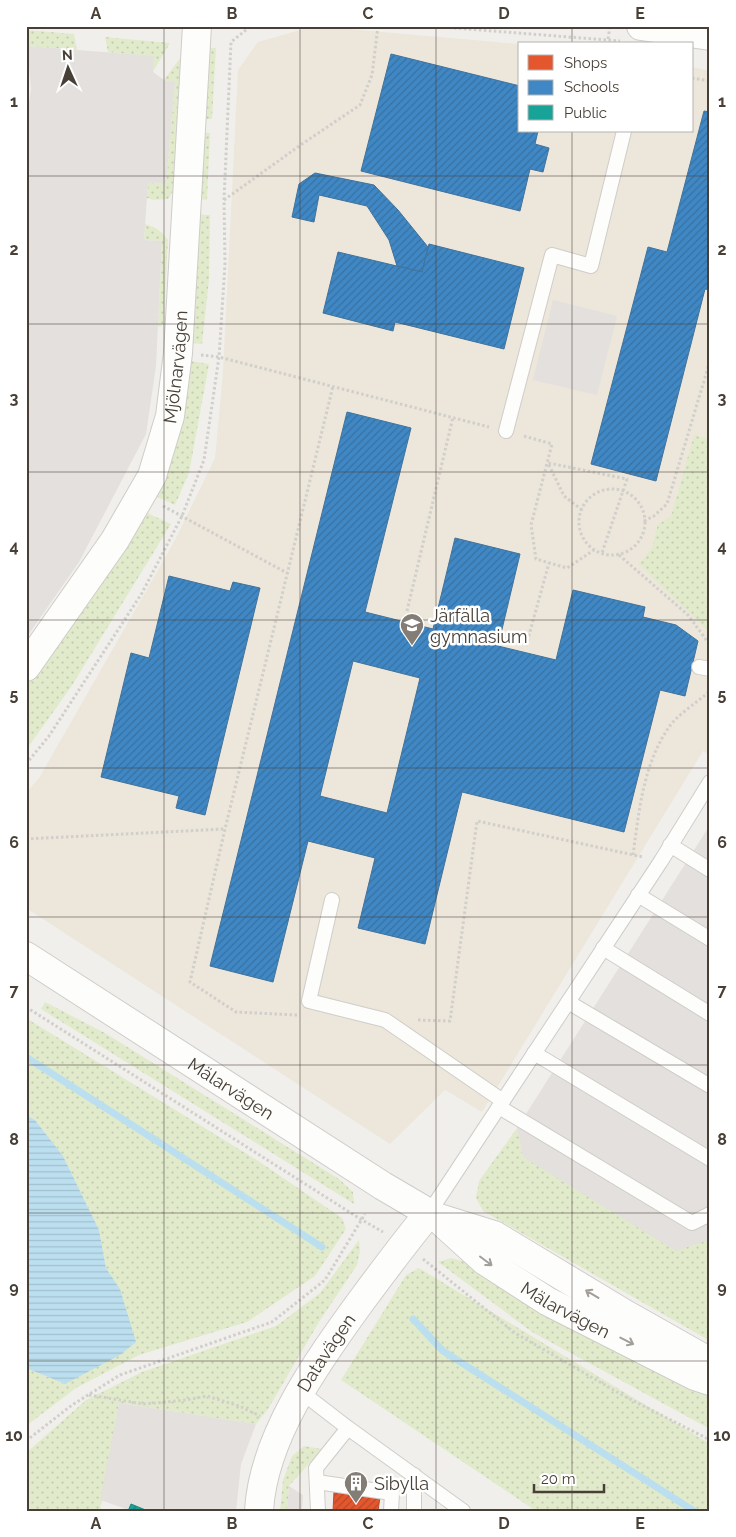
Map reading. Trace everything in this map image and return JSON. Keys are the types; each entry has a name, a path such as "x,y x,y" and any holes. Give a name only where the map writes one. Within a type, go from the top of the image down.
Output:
{"street":[{"name":"Mjölnarvägen","path":"26,667 115,540 141,496 152,476 170,416 178,353 197,26"},
{"path":"644,32 710,36"},
{"name":"Mälarvägen","path":"26,956 383,1186 433,1215 485,1261 547,1301 695,1376 710,1381"},
{"name":"Mälarvägen","path":"433,1215 494,1235 625,1314 710,1362"},
{"name":"Datavägen","path":"259,1511 259,1499 270,1455 300,1391 344,1325 404,1243 433,1215"}],"lane":[{"path":"506,432 552,255 591,266 624,132"},
{"path":"433,1215 501,1104 708,787"},
{"path":"670,845 710,870"},
{"path":"638,895 710,938"},
{"path":"332,900 308,1001 385,1020 501,1104 692,1223 710,1214"},
{"path":"603,948 710,1014"},
{"path":"568,1002 710,1086"},
{"path":"534,1053 710,1159"},
{"path":"300,1391 463,1511"},
{"path":"318,1511 316,1468 348,1428"},
{"path":"414,1475 414,1511"},
{"path":"317,1482 392,1494 391,1511"}],"path":[{"path":"224,200 360,105 372,74 378,26"},
{"path":"429,26 608,39 644,32"},
{"path":"608,39 610,26"},
{"path":"694,78 710,81"},
{"path":"178,353 219,357 552,444 531,525 536,559 567,568 594,550"},
{"path":"644,521 654,516 667,504 710,361"},
{"path":"302,1016 236,1012 190,982 225,829 333,386"},
{"path":"407,611 453,417"},
{"path":"548,463 627,479 602,553"},
{"path":"548,463 564,496 582,510"},
{"path":"610,490 623,490 637,501 643,510 644,521 644,533 638,543 630,550 619,555 594,550 585,541 580,529 582,510 588,500 599,492 610,490"},
{"path":"141,496 288,573"},
{"path":"619,555 688,615 710,645"},
{"path":"526,646 549,563"},
{"path":"633,855 640,806 650,761 670,726 710,691"},
{"path":"385,1020 450,1021 477,821 661,861"},
{"path":"26,839 225,829"},
{"path":"26,1007 364,1221"},
{"path":"26,1441 88,1395 120,1375 272,1322 325,1280 364,1221 365,1214"},
{"path":"426,1261 515,1333 624,1396 710,1440"},
{"path":"88,1395 144,1404 207,1396 239,1406 282,1427"}],"shaded area":[{"name":"Järfälla gymnasium","path":"314,26 518,44 518,132 694,132 694,67 710,71 710,755 703,751 482,1112 445,1090 390,1144 26,908 26,793 39,778 174,542 215,458 223,372 238,70 258,42"},
{"path":"27,46 154,56 153,72 164,80 175,82 166,184 148,183 144,240 162,241 156,366 146,434 79,562 26,638 26,122 31,89"},
{"path":"553,300 617,316 597,395 533,380"},
{"path":"710,825 710,1237 708,1240 676,1251 523,1157 517,1128"},
{"path":"119,1403 256,1424 241,1464 236,1511 148,1511 131,1504 129,1510 100,1500"},
{"path":"289,1486 303,1495 302,1511 287,1511"}],"green space":[{"path":"26,30 74,34 77,50 27,46 29,62 26,62"},
{"path":"105,37 170,43 153,72 154,57 108,52"},
{"path":"188,47 177,186 168,199 153,200 147,198 148,183 166,184 175,82 164,80"},
{"path":"207,48 216,48 212,119 203,119"},
{"path":"202,132 210,133 207,200 198,199"},
{"path":"195,214 210,215 209,280 202,344 187,343"},
{"path":"145,224 158,230 168,240 163,324 160,327 158,326 162,241 144,240"},
{"path":"191,361 209,364 189,473 175,505 153,495 175,449"},
{"path":"694,435 710,439 710,633 639,564 652,548 658,524 671,517"},
{"path":"145,512 171,524 71,687 26,750 26,682"},
{"path":"45,1002 105,1033 339,1179 353,1192 354,1204 41,1009"},
{"path":"26,1018 257,1160 342,1218 346,1229 315,1276 247,1322 139,1355 76,1388 26,1426 26,1368 65,1384 120,1289 106,1268 99,1230 63,1156 35,1120 26,1115"},
{"path":"517,1128 523,1157 708,1240 710,1237 710,1341 483,1211 476,1198 479,1181"},
{"path":"359,1240 360,1251 357,1265 319,1322 268,1409 256,1424 119,1403 100,1511 26,1511 26,1453 86,1400 142,1372 276,1326 320,1293"},
{"path":"451,1258 470,1263 710,1392 710,1429 532,1332 438,1262"},
{"path":"419,1268 710,1444 710,1511 536,1511 341,1380 406,1275"},
{"path":"304,1446 322,1449 289,1486 287,1511 280,1511 283,1480 292,1456"}],"water":[{"path":"26,1115 35,1120 63,1156 99,1230 106,1268 120,1289 136,1342 120,1355 65,1384 26,1368"}],"building: Shops":[{"name":"Sibylla","path":"334,1492 380,1497 378,1511 333,1511"}],"building: Schools":[{"path":"391,54 518,86 518,132 538,132 535,144 549,148 543,172 530,169 520,211 361,171"},
{"path":"704,111 710,112 710,290 705,289 656,481 591,464 648,247 667,252"},
{"path":"315,173 374,185 398,210 428,247 422,272 397,266 389,240 367,206 319,195 314,222 292,217 299,184"},
{"path":"429,244 524,268 504,349 395,322 393,331 323,313 338,252 422,272"},
{"path":"347,412 411,428 365,612 433,629 455,538 520,554 498,646 556,660 573,590 645,607 643,617 676,625 698,641 685,696 660,690 624,832 462,792 425,944 358,928 375,858 308,841 273,982 210,966","holes":["353,661 420,678 387,813 320,796"]},
{"path":"169,576 230,591 233,582 260,588 205,815 176,808 179,796 101,777 131,653 149,658"}],"building: Public":[{"path":"131,1504 148,1511 128,1511"}],"waterway":[{"path":"26,1057 322,1247"},
{"path":"413,1319 443,1351 694,1511"}],"place":[{"name":"Järfälla gymnasium","path":"412,646"},
{"name":"Sibylla","path":"356,1504"}]}
